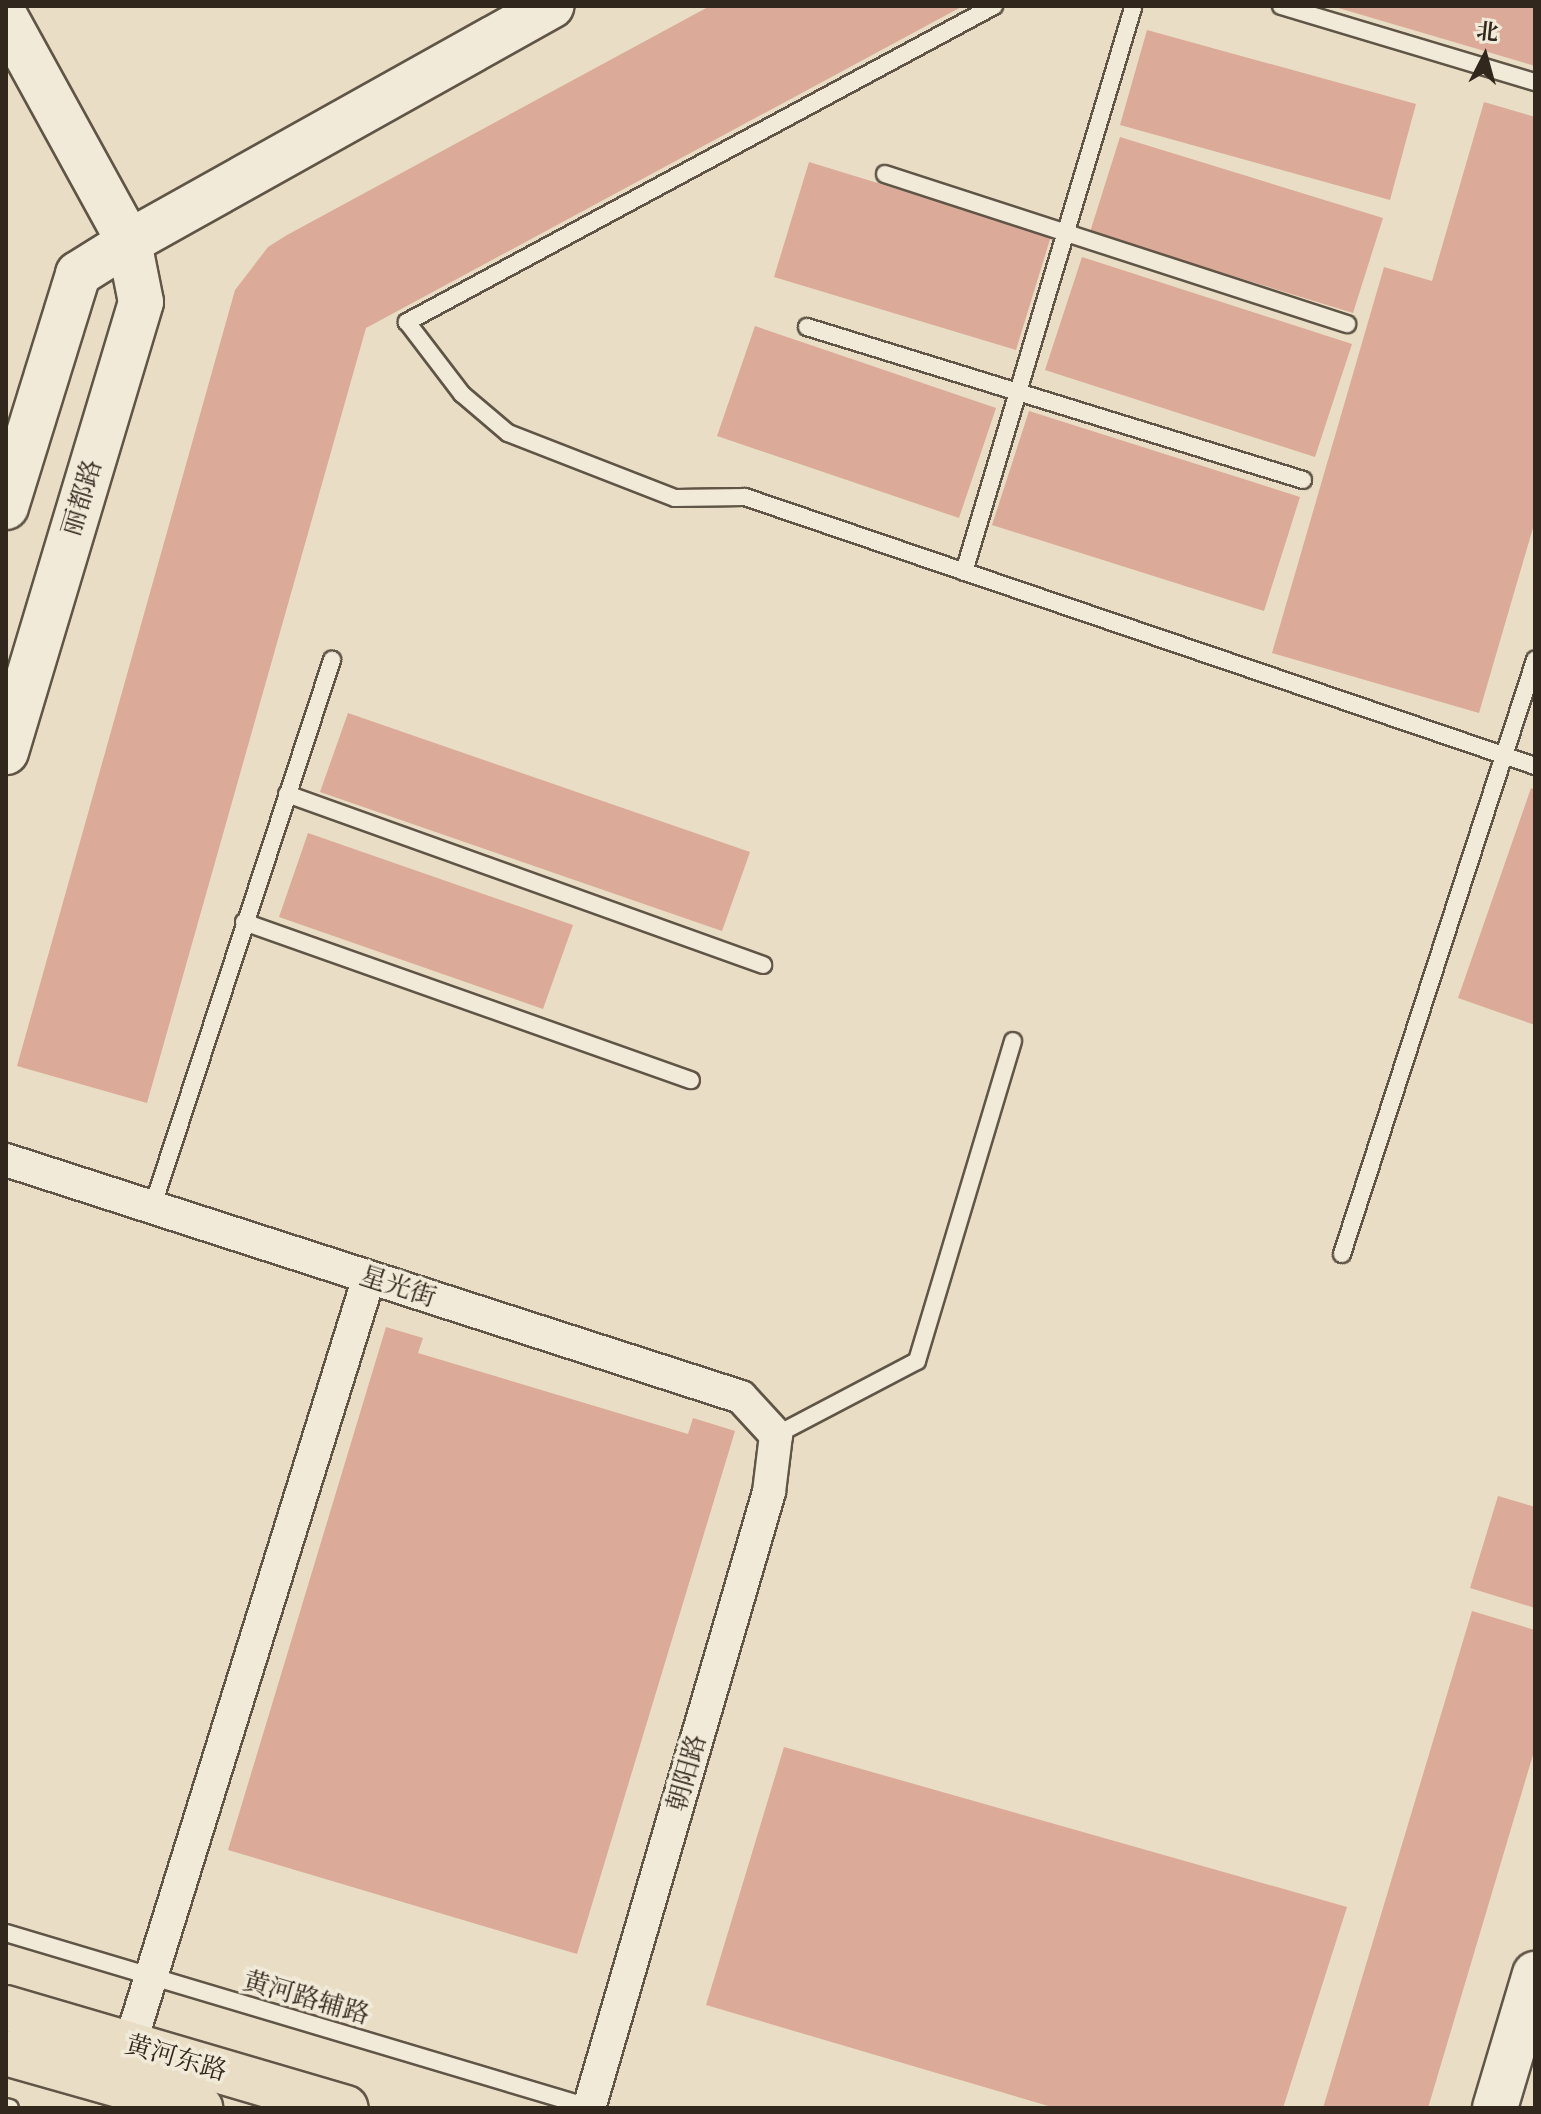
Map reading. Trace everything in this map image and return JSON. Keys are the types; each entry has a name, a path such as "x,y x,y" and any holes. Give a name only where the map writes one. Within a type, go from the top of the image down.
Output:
{"main road":[{"name":"黄河东路","path":"6,2008 346,2108"},
{"name":"黄河东路","path":"6,2053 200,2108"}],"street":[{"path":"6,507 78,274 129,242 552,6"},
{"name":"丽都路","path":"6,18 129,242 141,302 6,752"},
{"name":"星光街","path":"6,1160 741,1397 776,1435"},
{"path":"130,2044 369,1277"},
{"name":"朝阳路","path":"590,2108 769,1492 776,1435"},
{"path":"1495,2108 1535,1974"}],"lane":[{"path":"994,6 407,322 462,394 508,433 675,498 745,497 1535,766"},
{"path":"1281,6 1535,82"},
{"path":"964,572 1133,8"},
{"path":"885,174 1347,324"},
{"path":"807,327 1303,480"},
{"path":"153,1205 332,660"},
{"path":"1342,1254 1535,660"},
{"path":"287,794 763,965"},
{"path":"244,922 691,1080"},
{"path":"776,1435 917,1361 1013,1041"},
{"name":"黄河路辅路","path":"6,1933 590,2108"}],"building":[{"path":"710,6 963,6 366,328 147,1103 17,1066 235,290 268,247 287,235"},
{"path":"1335,6 1535,6 1535,66 1335,7"},
{"path":"1147,30 1416,104 1390,200 1120,125"},
{"path":"1484,102 1535,117 1535,521 1479,713 1272,653 1384,267 1432,281"},
{"path":"1120,137 1383,218 1353,313 1090,232"},
{"path":"809,162 1051,236 1016,350 774,277"},
{"path":"1082,257 1352,344 1315,457 1045,370"},
{"path":"755,326 996,408 959,518 717,436"},
{"path":"1029,411 1300,497 1264,611 992,525"},
{"path":"348,713 750,852 722,931 320,792"},
{"path":"1531,788 1535,790 1535,1025 1458,998"},
{"path":"308,833 573,925 543,1009 279,917"},
{"path":"386,1327 423,1338 418,1353 688,1434 693,1418 735,1431 577,1954 228,1850"},
{"path":"1498,1496 1535,1507 1535,1608 1470,1588"},
{"path":"1472,1611 1535,1630 1535,1748 1428,2108 1323,2108"},
{"path":"784,1747 1347,1907 1283,2108 1055,2108 706,2005"}]}
